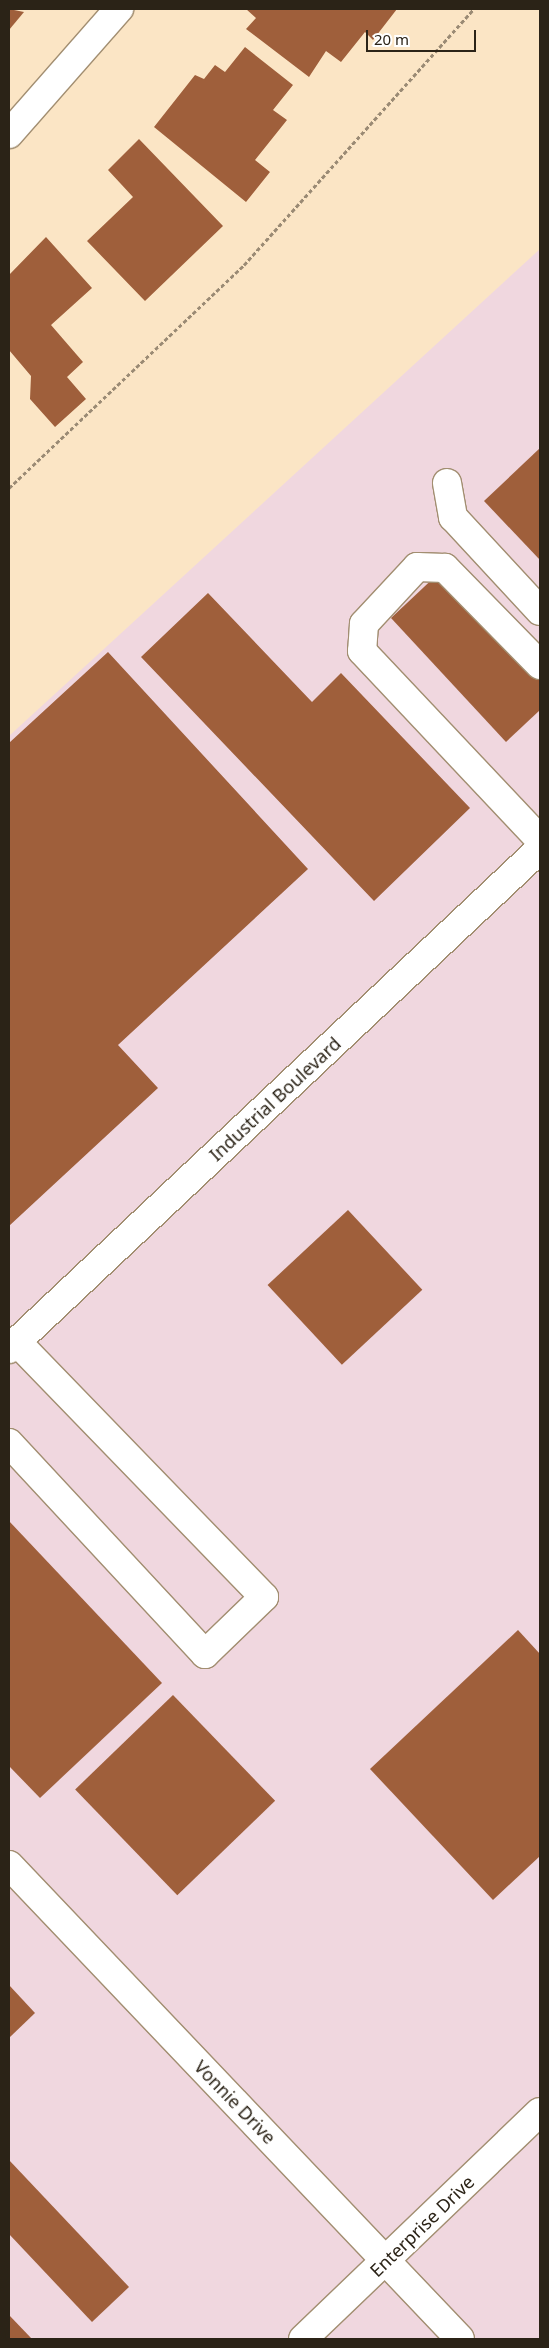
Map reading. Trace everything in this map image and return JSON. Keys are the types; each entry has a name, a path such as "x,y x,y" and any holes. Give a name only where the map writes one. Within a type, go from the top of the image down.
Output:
{"street":[{"path":"9,134 119,9"},
{"path":"447,483 453,517 540,611"},
{"path":"540,665 445,568 417,568 364,624 362,651 540,840"},
{"name":"Industrial Boulevard","path":"13,1345 540,849"},
{"path":"9,1443 205,1654 264,1597 13,1345"},
{"name":"Vonnie Drive","path":"9,1865 460,2339"},
{"name":"Enterprise Drive","path":"303,2339 540,2112"}],"path":[{"path":"9,488 244,265 474,9"}],"shaded area":[{"path":"540,249 540,2339 9,2339 9,736"}],"building":[{"path":"9,9 24,12 9,30"},
{"path":"246,9 397,9 373,40 365,32 341,62 326,51 309,77 246,29 256,18"},
{"path":"245,47 293,85 273,110 287,120 255,160 270,172 246,202 154,127 195,75 204,79 215,65 225,72"},
{"path":"139,139 223,226 145,301 87,241 133,197 108,170"},
{"path":"46,237 92,288 51,325 83,362 67,377 86,399 55,427 30,399 31,376 9,350 9,275"},
{"path":"540,448 540,560 484,501"},
{"path":"440,572 540,679 540,710 506,742 391,618"},
{"path":"208,593 312,702 341,673 470,808 374,901 141,657"},
{"path":"108,652 308,869 118,1045 158,1088 9,1226 9,743"},
{"path":"348,1210 422,1290 342,1365 268,1285"},
{"path":"9,1521 162,1683 40,1798 9,1766"},
{"path":"518,1630 540,1654 540,1856 493,1900 370,1769"},
{"path":"173,1695 275,1801 177,1895 75,1789"},
{"path":"9,1985 35,2013 9,2038"},
{"path":"9,2160 129,2287 92,2322 9,2234"},
{"path":"9,2315 32,2339 9,2339"}]}
